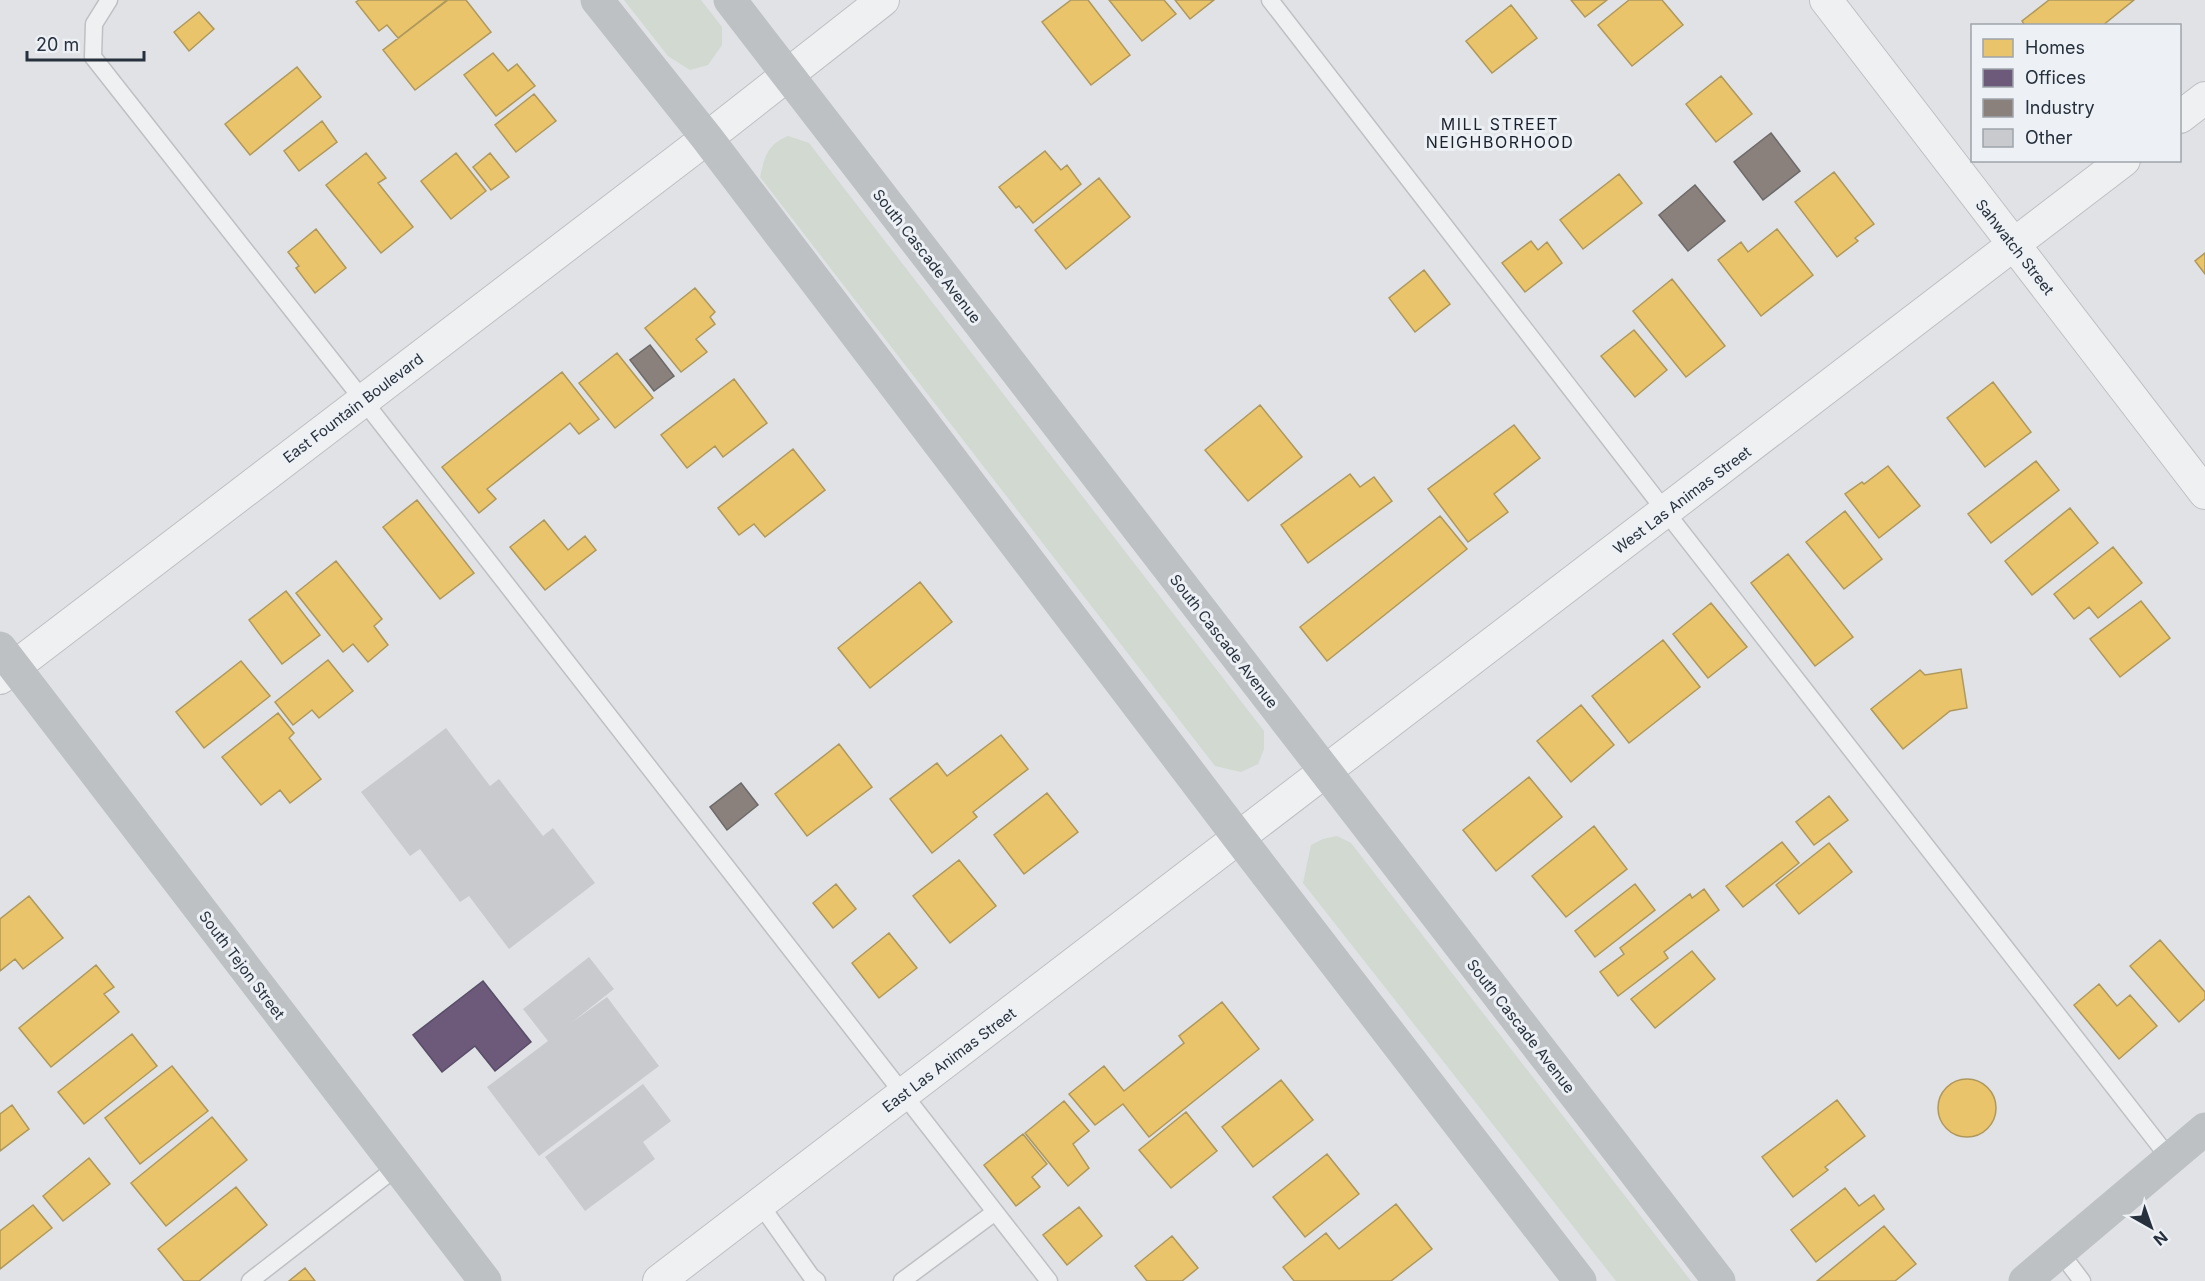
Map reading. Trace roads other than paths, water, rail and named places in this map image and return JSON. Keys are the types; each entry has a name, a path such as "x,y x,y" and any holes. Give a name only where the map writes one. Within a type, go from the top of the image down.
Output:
{"street":[{"path":"597,0 707,138 1239,838 1581,1281"},
{"name":"South Cascade Avenue","path":"730,0 1719,1281"},
{"name":"East Fountain Boulevard","path":"5,664 363,400 707,138 883,0"},
{"name":"Sahwatch Street","path":"1826,0 2205,493"},
{"path":"2181,116 2205,98"},
{"name":"West Las Animas Street","path":"1239,838 2121,162"},
{"name":"South Tejon Street","path":"5,664 484,1281"},
{"name":"East Las Animas Street","path":"658,1281 1239,838"},
{"path":"2025,1281 2205,1129"}],"lane":[{"path":"110,0 94,24 93,57 1049,1281"},
{"path":"1270,0 2170,1159"},
{"path":"250,1281 397,1167"},
{"path":"760,1204 811,1276 817,1281"},
{"path":"902,1281 995,1212"},
{"path":"2060,1252 2082,1281"}],"district":[{"name":"MILL STREET NEIGHBORHOOD","path":"1500,133"}]}
